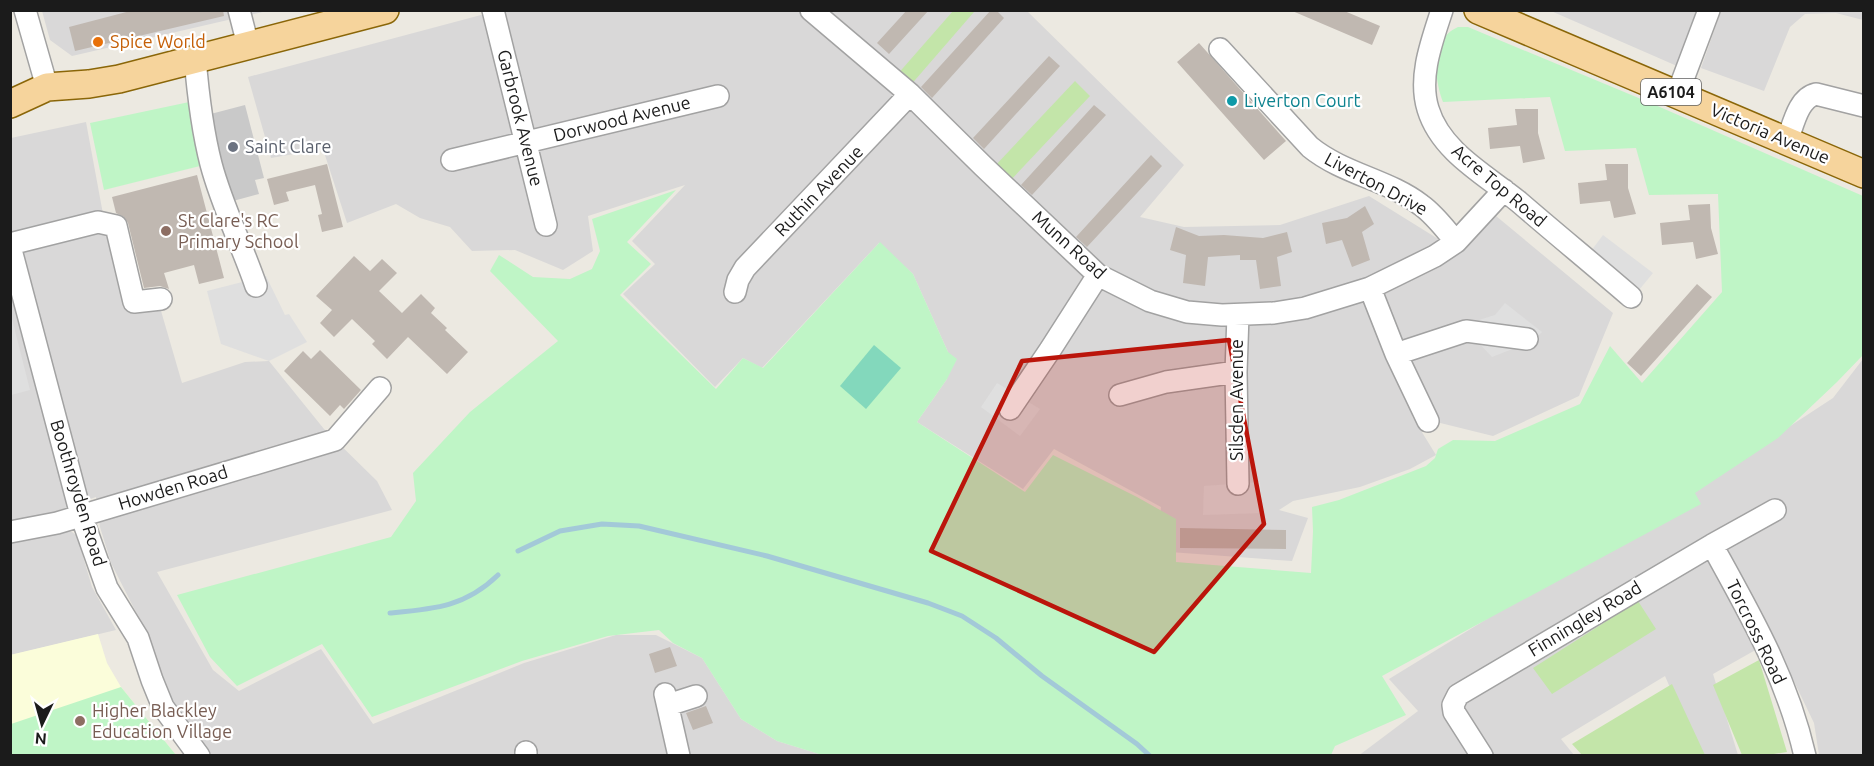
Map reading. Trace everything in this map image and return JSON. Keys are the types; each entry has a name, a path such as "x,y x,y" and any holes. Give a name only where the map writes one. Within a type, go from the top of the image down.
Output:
{"main road":[{"name":"Victoria Avenue","path":"1478,10 1863,174"},
{"path":"10,104 47,87 109,81 373,12"}],"street":[{"path":"25,10 47,87"},
{"path":"239,10 248,45"},
{"name":"Garbrook Avenue","path":"493,10 546,225"},
{"name":"Munn Road","path":"811,10 910,94 1098,275 1131,293 1187,312 1238,315 1274,313 1305,308 1370,288 1435,256 1456,242 1504,190"},
{"name":"Acre Top Road","path":"1442,10 1430,51 1424,86 1427,108 1434,125 1459,156 1504,190 1631,297"},
{"path":"1677,95 1709,10"},
{"name":"Liverton Drive","path":"1220,49 1310,147 1324,159 1420,204 1436,217 1456,242"},
{"path":"195,58 200,118 212,164 220,193 256,286"},
{"name":"Ruthin Avenue","path":"735,292 738,280 745,268 910,94"},
{"path":"1787,141 1803,102 1809,96 1816,94 1863,106"},
{"name":"Dorwood Avenue","path":"452,160 718,96"},
{"path":"10,245 98,222 116,226 134,302 161,299"},
{"name":"Boothroyden Road","path":"10,245 81,515 108,588 138,638 163,707 199,756"},
{"path":"1010,409 1098,275"},
{"path":"1370,288 1396,354 1428,421"},
{"name":"Silsden Avenue","path":"1238,315 1236,372 1238,484"},
{"path":"1396,354 1466,331 1527,339"},
{"path":"1120,395 1166,382 1236,372"},
{"name":"Howden Road","path":"10,532 57,523 335,440 380,388"},
{"name":"Finningley Road","path":"1482,756 1454,712 1453,705 1458,695 1775,510"},
{"name":"Torcross Road","path":"1712,545 1756,624 1782,680 1805,756"},
{"path":"679,756 666,699 696,696"}],"highlighted area":[{"path":"1229,340 1264,524 1154,652 931,551 1022,361"}],"shaded area":[{"path":"42,11 267,11 72,56 50,40"},
{"path":"496,11 1027,11 1184,165 1140,217 1184,227 1280,225 1369,196 1457,253 1496,216 1613,313 1579,396 1493,436 1412,416 1436,455 1410,469 1360,487 1293,501 1279,510 1308,518 1292,561 1156,551 1161,507 1054,449 1023,489 917,422 947,379 948,352 913,274 879,243 762,368 743,358 715,387 623,294 655,264 632,241 685,185 588,216 593,251 563,270 515,250 472,251 450,227 420,218 396,204 347,223 323,149 271,158 248,77"},
{"path":"1551,11 1699,11 1677,66"},
{"path":"1721,11 1863,11 1863,20 1836,13 1805,14 1790,27 1764,91 1701,68"},
{"name":"Saint Clare","path":"245,105 264,178 255,180 259,194 233,201 229,186 221,187 203,116"},
{"path":"86,122 103,214 125,307 159,304 182,383 245,362 269,361 324,429 377,481 392,510 157,572 213,670 239,691 321,649 373,724 524,663 616,635 656,635 702,658 741,719 777,741 819,754 862,755 207,755 174,709 142,624 111,563 100,527 96,497 51,513 11,521 11,138"},
{"path":"1603,235 1653,273 1639,290 1591,251"},
{"path":"266,276 285,315 289,314 307,342 269,361 221,344 207,291"},
{"path":"1505,303 1542,332 1533,341 1492,357 1475,339 1466,324 1495,315"},
{"path":"10,311 30,390 11,395 10,395"},
{"path":"1863,359 1863,755 1819,755 1814,723 1746,582 1731,596 1759,648 1713,674 1738,755 1699,755 1665,676 1561,739 1574,755 1358,756 1418,711 1389,679 1632,530 1833,398"},
{"path":"997,383 1040,409 1020,436 981,407"},
{"path":"1260,482 1262,513 1203,515 1204,486"},
{"path":"64,530 77,536 92,587 116,630 11,655 10,541"},
{"name":"Higher Blackley Education Village","path":"98,634 107,663 121,687 176,755 11,755 10,655"}],"green space":[{"path":"953,11 974,12 909,87 896,76"},
{"path":"1458,27 1468,27 1653,104 1863,196 1864,354 1778,438 1695,493 1701,504 1382,676 1406,715 1335,746 1331,755 819,754 777,741 741,719 702,658 673,643 659,630 608,636 522,661 372,717 322,644 237,686 210,657 177,595 391,537 416,501 413,473 470,412 558,341 490,271 499,255 533,277 570,279 592,269 600,251 592,219 676,190 627,242 651,264 620,295 716,389 743,358 763,368 880,242 913,274 948,352 957,359 947,379 917,422 1025,492 1053,455 1137,497 1176,519 1176,562 1311,573 1312,507 1339,500 1426,466 1435,458 1438,449 1453,440 1495,441 1580,404 1610,346 1642,383 1722,292 1718,194 1649,195 1636,148 1565,151 1550,97 1443,102 1436,71 1439,50 1449,33"},
{"path":"1075,81 1090,96 1009,182 993,168"},
{"path":"194,101 208,164 104,190 90,123"},
{"path":"874,345 901,368 866,409 840,386"},
{"path":"1638,601 1656,629 1552,694 1533,668"},
{"path":"1759,660 1787,752 1742,755 1713,685"},
{"path":"1672,684 1705,755 1582,755 1572,744"},
{"path":"121,687 176,755 11,755 11,724"}],"building":[{"path":"134,10 223,10 224,16 75,51 69,27"},
{"path":"907,10 929,10 889,54 877,43"},
{"path":"991,10 996,10 1004,18 932,98 921,87"},
{"path":"1290,10 1342,10 1380,26 1372,45"},
{"name":"Liverton Court","path":"1199,43 1286,141 1264,160 1177,62"},
{"path":"1049,56 1060,66 984,149 973,138"},
{"path":"1094,105 1106,115 1032,195 1021,185"},
{"path":"1515,109 1538,109 1538,133 1545,159 1523,163 1520,146 1490,149 1488,128 1517,125"},
{"path":"1151,155 1162,166 1087,247 1076,237"},
{"path":"327,164 343,227 322,232 318,215 322,214 315,185 286,192 289,201 274,205 267,179"},
{"path":"1605,164 1628,164 1628,188 1636,214 1614,218 1610,201 1580,204 1578,183 1607,180"},
{"name":"St Clare's RC Primary School","path":"197,175 224,278 199,284 194,265 164,273 169,289 160,286 144,288 128,223 124,217 116,213 112,197"},
{"path":"1710,204 1711,228 1718,254 1696,259 1693,242 1662,245 1660,223 1690,220 1688,205"},
{"path":"1365,206 1374,224 1362,232 1370,260 1352,267 1342,240 1326,244 1322,223 1347,218"},
{"path":"1176,227 1199,236 1263,238 1287,232 1292,252 1277,257 1281,286 1260,289 1256,260 1240,260 1240,255 1208,257 1205,286 1183,283 1186,255 1170,250"},
{"path":"354,256 370,271 382,259 397,273 379,291 402,313 421,294 435,308 431,313 468,352 447,374 408,337 387,359 372,344 375,341 352,319 334,337 320,323 332,310 316,296"},
{"path":"1697,284 1712,297 1641,376 1627,363"},
{"path":"320,350 361,390 344,409 340,405 330,416 284,371 303,351 311,359"},
{"path":"1180,528 1286,530 1286,549 1180,548"},
{"path":"670,647 677,666 655,673 649,654"},
{"path":"706,706 713,723 693,730 686,713"}],"waterway":[{"path":"518,551 560,531 602,524 639,526 767,556 928,603 962,616 996,638 1042,676 1137,744 1150,756"},
{"path":"390,613 448,605 473,594 498,575"}],"place":[{"name":"Spice World","path":"98,42"},
{"name":"Liverton Court","path":"1232,101"},
{"name":"Saint Clare","path":"233,147"},
{"name":"St Clare's RC Primary School","path":"166,231"},
{"name":"Higher Blackley Education Village","path":"80,721"}]}
